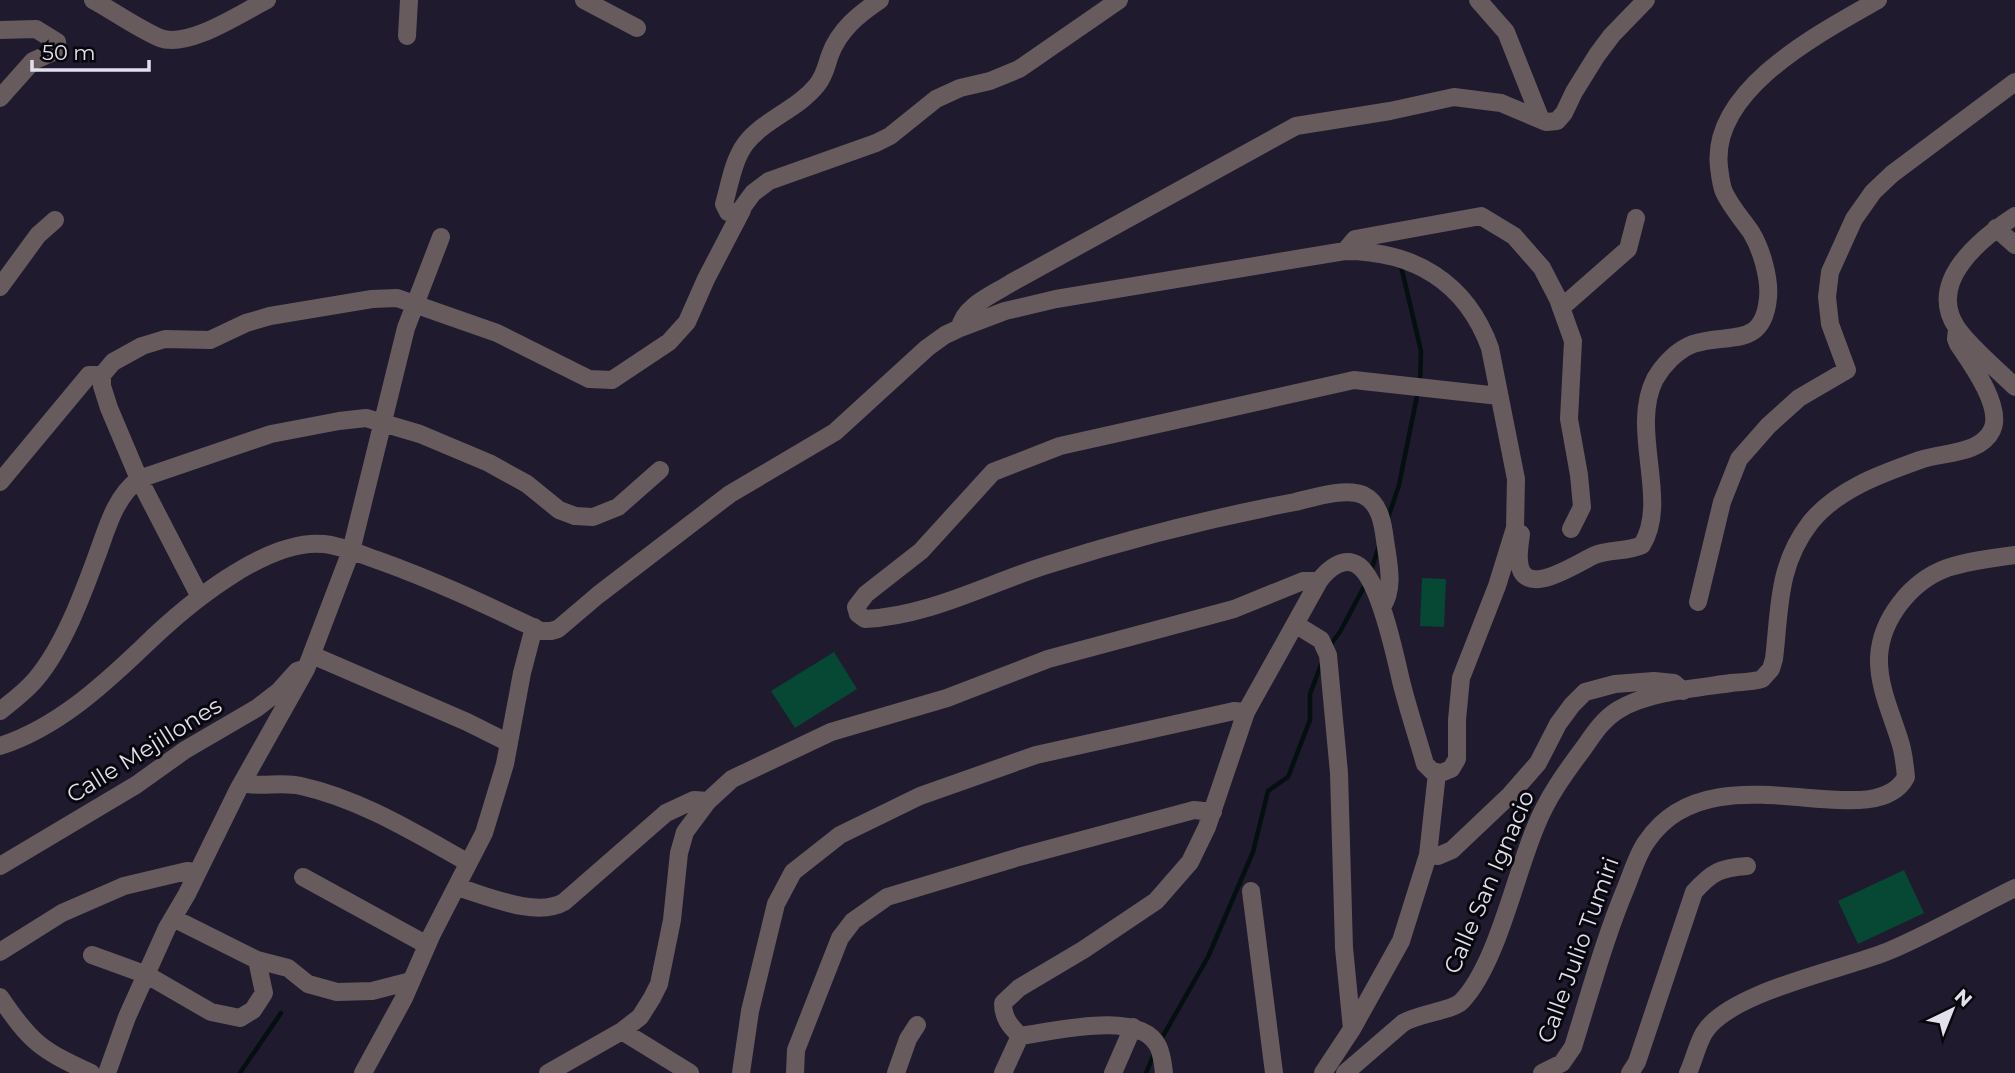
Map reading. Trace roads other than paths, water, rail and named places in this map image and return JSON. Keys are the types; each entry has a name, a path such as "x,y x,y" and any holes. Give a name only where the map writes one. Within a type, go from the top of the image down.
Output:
{"street":[{"path":"93,0 162,39 180,41 267,0"},
{"path":"407,36 409,0"},
{"path":"584,0 637,29"},
{"path":"742,210 732,214 726,210 724,204 742,149 755,134 812,90 823,75 843,32 863,11 880,0"},
{"path":"200,597 139,479 109,408 102,386 102,375 113,362 142,346 165,339 211,340 246,323 270,316 372,299 397,298 497,333 589,379 612,380 669,342 687,323 705,279 742,210 753,193 769,181 876,144 936,99 960,88 990,81 1019,69 1119,0"},
{"path":"1478,0 1506,32 1541,120"},
{"path":"960,328 961,320 967,313 1011,284 1296,126 1390,111 1454,97 1502,103 1541,120 1552,122 1561,118 1597,55 1612,35 1646,0"},
{"path":"1828,28 1841,10 1854,0"},
{"path":"1514,528 1521,534 1519,564 1525,576 1531,579 1546,579 1595,555 1642,545 1653,522 1646,419 1654,380 1665,364 1692,344 1747,336 1755,331 1763,321 1769,297 1760,253 1751,232 1723,190 1718,154 1725,124 1761,77 1793,51 1878,0"},
{"path":"0,30 36,29 57,42 58,50 33,61 0,98"},
{"path":"1698,602 1722,502 1738,459 1768,426 1799,398 1847,370 1830,324 1827,297 1830,272 1854,219 1873,192 1892,174 2015,82"},
{"path":"1345,251 1355,239 1482,216 1514,236 1542,268 1573,341 1569,419 1582,507 1571,529"},
{"path":"2015,216 1996,228 1966,254 1950,288 1947,306 1958,329 2015,387"},
{"path":"1561,308 1628,248 1636,218"},
{"path":"0,287 38,234 55,220"},
{"path":"1996,228 2015,245"},
{"path":"107,1073 127,1017 173,918 242,783 309,662 351,551 403,341 442,237"},
{"path":"0,746 52,723 116,672 200,597 241,569 290,549 324,544 351,551 475,598 534,627 551,631 558,629 597,595 730,494 835,432 927,348 960,328 1005,311 1056,299 1345,251 1367,251 1400,258 1427,270 1446,284 1483,327 1490,348 1516,479 1514,528 1497,586 1461,678 1457,759 1451,769 1437,773"},
{"name":"Calle San Ignacio","path":"1345,1073 1412,1017 1452,1008 1461,1003 1484,967 1536,825 1568,769 1602,722 1637,701 1762,679 1767,675 1774,659 1779,592 1792,554 1811,522 1836,498 1858,486 1922,459 1975,446 1991,433 1993,427 1988,395 1983,382 1958,344 1958,329"},
{"path":"0,482 89,375 102,375"},
{"path":"1382,607 1388,598 1390,582 1381,516 1363,495 1333,493 1246,511 1103,547 1043,566 976,593 920,610 865,619 858,614 856,607 866,594 921,551 993,472 1060,446 1354,380 1499,396"},
{"path":"0,711 37,678 53,655 95,561 116,505 128,488 139,479 271,434 366,418 456,448 489,463 527,484 559,510 575,516 593,517 618,507 660,470"},
{"name":"Calle Julio Tumiri","path":"1542,1073 1562,1063 1573,1047 1611,922 1638,859 1653,833 1679,810 1700,801 1728,795 1752,794 1857,802 1894,793 1906,777 1902,748 1885,697 1879,658 1884,628 1898,605 1927,578 1969,562 2015,555"},
{"path":"1020,1036 1006,1020 1003,1003 1018,988 1083,950 1156,901 1190,862 1213,812 1246,712 1319,581 1340,563 1350,562 1360,566 1382,607 1425,764 1437,773"},
{"path":"548,1073 622,1031 640,1017 659,985 685,832 708,801 732,779 831,732 947,698 1048,659 1234,609 1303,581 1319,581"},
{"path":"1295,624 1321,640 1328,655 1339,773 1344,948 1352,1029"},
{"path":"363,1073 411,981 467,862 484,833 505,764 534,627"},
{"path":"309,662 467,722 509,743"},
{"name":"Calle Mejillones","path":"0,866 136,785 185,750 236,722 279,691 309,662"},
{"path":"1428,855 1438,856 1452,850 1510,795 1538,763 1558,724 1585,692 1615,684 1654,681 1675,683 1683,691"},
{"path":"741,1073 750,1011 776,904 793,872 840,835 920,796 1036,755 1234,711 1246,712"},
{"path":"1323,1073 1352,1029 1401,941 1428,855 1437,773"},
{"path":"242,783 253,786 297,785 317,790 351,802 467,862"},
{"path":"457,887 526,907 555,907 666,813 694,800 708,801"},
{"path":"795,1073 796,1050 840,938 853,921 887,897 1019,857 1194,810 1213,812"},
{"path":"1630,1073 1637,1062 1694,892 1706,878 1724,867 1747,866"},
{"path":"0,952 62,913 124,886 187,871 197,872"},
{"path":"303,877 427,945"},
{"path":"1688,1073 1704,1032 1733,1009 1822,971 1895,948 2015,888"},
{"path":"1251,891 1274,1073"},
{"path":"173,918 257,960 288,968 308,984 337,992 372,991 411,981"},
{"path":"92,955 147,975 211,1012 240,1018 253,1010 264,993 257,960"},
{"path":"0,997 29,1037 41,1048 91,1073"},
{"path":"1020,1036 1114,1024 1133,1027 1157,1045 1164,1073"},
{"path":"896,1073 908,1039 917,1025"},
{"path":"1113,1073 1133,1027"},
{"path":"622,1031 690,1073"},
{"path":"1003,1073 1020,1036"}],"waterway":[{"path":"1401,266 1421,351 1420,382"},
{"path":"1388,518 1399,485 1418,391"},
{"path":"1371,571 1379,546"},
{"path":"1328,648 1340,632 1366,583"},
{"path":"1159,1043 1208,957 1253,852 1268,791 1288,777 1310,720 1310,694 1322,662"},
{"path":"240,1073 281,1013"},
{"path":"1146,1073 1154,1054"}]}
